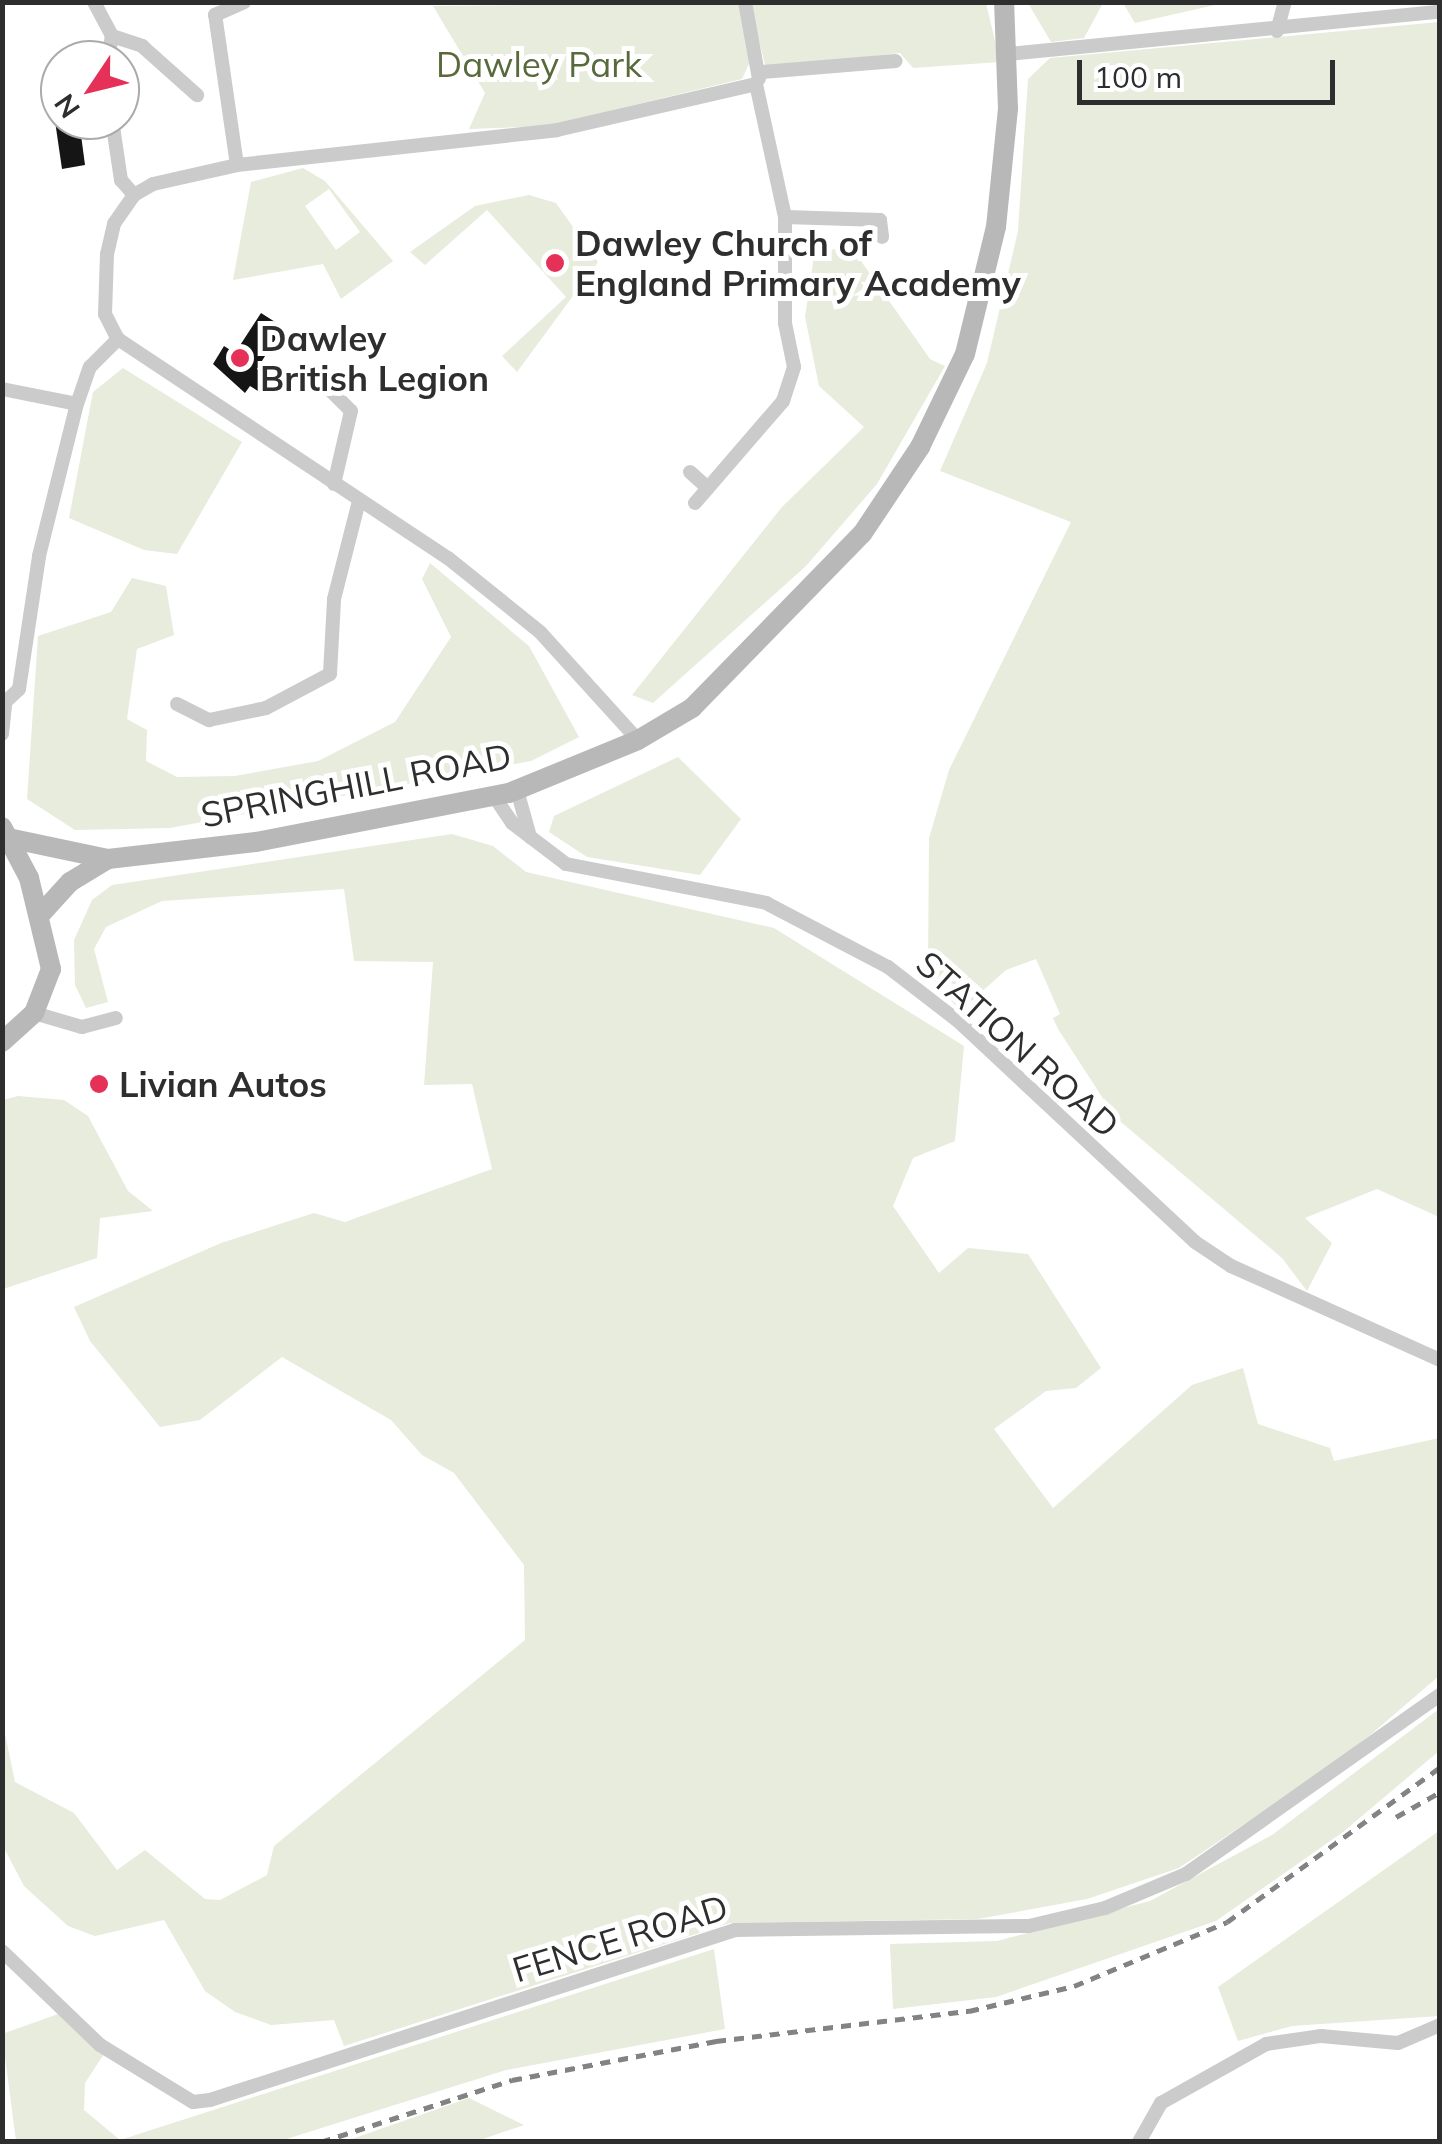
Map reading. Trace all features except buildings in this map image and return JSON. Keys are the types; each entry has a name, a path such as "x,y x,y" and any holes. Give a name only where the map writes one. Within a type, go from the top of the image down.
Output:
{"main road":[{"name":"SPRINGHILL ROAD","path":"8,833 108,859 256,842 517,790 638,740 692,708 862,534 920,447 965,354 996,228 1008,54 1004,2"},
{"path":"2,1042 34,1013 51,969 39,916 8,833"},
{"name":"SPRINGHILL ROAD","path":"39,916 70,882 108,859"}],"street":[{"path":"94,2 111,40"},
{"path":"237,165 215,15 244,2"},
{"path":"695,503 790,386 785,218 744,2"},
{"path":"1277,31 1284,2"},
{"path":"1008,54 1277,31 1383,10 1440,12"},
{"path":"112,36 142,46 197,95"},
{"path":"638,740 528,622 359,501 118,338 104,314 107,254 114,224 134,195 153,184 237,165 557,130 759,78 896,62"},
{"path":"115,140 121,180 134,195"},
{"path":"785,218 880,220 882,237"},
{"path":"2,734 4,704 19,689 39,556 76,404 90,367 118,338"},
{"path":"329,388 351,411 334,484"},
{"path":"2,389 76,404"},
{"path":"690,472 708,488"},
{"path":"177,704 210,720 266,708 330,674 334,599 359,501"},
{"path":"517,790 530,836"},
{"name":"STATION ROAD","path":"494,796 530,836 566,864 766,904 888,967 958,1021 1196,1242 1231,1266 1440,1360"},
{"path":"34,1013 82,1027 116,1018"},
{"name":"FENCE ROAD","path":"2,1951 100,2045 194,2102 210,2100 735,1930 1029,1926 1105,1908 1186,1874 1440,1696"},
{"path":"1139,2142 1161,2103 1266,2044 1321,2036 1398,2042 1440,2025"}],"green space":[{"path":"1028,2 1103,3 1084,38 1051,42"},
{"path":"1123,2 1224,3 1135,23"},
{"name":"Dawley Park","path":"738,3 754,53 742,79 546,126 469,129 485,93 433,6"},
{"path":"749,3 986,3 1000,62 913,68 900,53 766,68"},
{"path":"1439,22 1439,1217 1377,1189 1305,1218 1332,1243 1307,1291 1282,1258 1115,1117 1058,1029 1053,1018 1060,1014 1036,959 1006,970 960,1011 928,972 929,838 949,770 1071,522 940,471 987,363 1018,231 1028,79 1050,58"},
{"path":"303,168 325,181 393,261 341,299 323,264 233,280 251,182","holes":["329,189 360,232 336,250 305,206"]},
{"path":"529,195 556,203 598,262 517,372 502,356 566,297 487,210 425,265 410,252 475,206"},
{"path":"849,244 930,359 945,366 877,484 806,566 653,703 632,695 782,507 864,427 819,386 805,317 814,256"},
{"path":"123,368 242,442 177,554 144,550 69,518 93,392"},
{"path":"430,563 529,646 579,737 531,761 170,828 75,830 27,799 38,636 111,612 132,578 166,586 174,635 137,649 127,719 147,730 146,761 177,777 235,776 318,761 395,722 451,637 422,579"},
{"path":"678,757 741,819 700,875 587,857 549,832 554,816"},
{"path":"452,834 493,846 526,872 774,928 964,1046 955,1141 913,1158 893,1206 939,1273 968,1248 1028,1254 1101,1368 1076,1388 1046,1391 994,1429 1053,1508 1192,1385 1243,1368 1258,1424 1330,1448 1334,1461 1439,1438 1439,1676 1348,1754 1179,1868 1087,1899 978,1919 730,1923 344,2046 334,2020 271,2025 235,2012 205,1991 164,1920 95,1936 68,1926 24,1886 3,1846 2,1719 15,1782 74,1813 117,1870 145,1850 205,1899 220,1900 267,1875 274,1846 525,1640 524,1565 454,1473 422,1455 391,1420 282,1357 200,1420 160,1427 90,1341 74,1307 221,1243 314,1213 345,1222 492,1169 472,1084 424,1085 433,962 354,961 344,889 162,901 106,927 94,949 108,1002 86,1008 75,985 74,940 92,900 112,885"},
{"path":"18,1096 64,1100 88,1116 128,1191 153,1211 100,1218 97,1258 3,1289 3,1100"},
{"path":"1439,1709 1439,1751 1343,1832 1216,1921 996,1997 893,2009 890,1944 997,1941 1150,1901 1272,1835"},
{"path":"1439,1831 1439,2016 1292,2026 1238,2041 1218,1987"},
{"path":"714,1949 725,2029 506,2070 277,2142 16,2141 2,2034 58,2014 104,2054 85,2083 84,2110 120,2140"},
{"path":"469,2098 524,2125 477,2141 346,2141"}],"railway":[{"path":"321,2142 512,2080 716,2041 969,2011 1074,1986 1227,1922 1440,1767"},
{"path":"1396,1817 1440,1792"}],"place":[{"name":"Dawley Church of England Primary Academy","path":"555,263"},
{"name":"Dawley British Legion","path":"240,358"},
{"name":"Livian Autos","path":"99,1084"}]}
